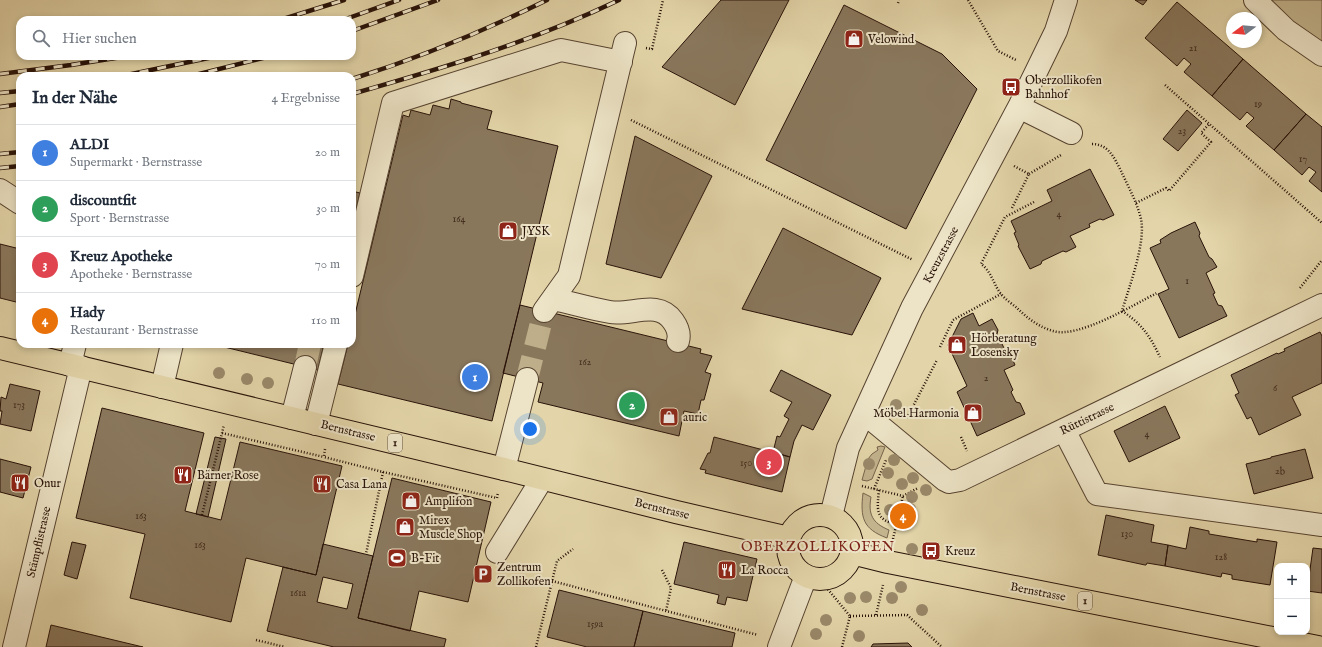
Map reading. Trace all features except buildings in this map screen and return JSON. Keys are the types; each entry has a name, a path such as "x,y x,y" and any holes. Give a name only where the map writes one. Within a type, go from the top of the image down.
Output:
{"main road":[{"name":"Bernstrasse","path":"0,348 76,359 162,387 789,538"},
{"path":"818,514 831,516 839,520 846,527 850,535 852,553 846,567 841,572 828,579 813,578 800,572 791,561 788,553 789,538 792,530 805,518 818,514"},
{"name":"Bernstrasse","path":"852,553 888,562 1276,643 1318,647"}],"street":[{"name":"Kreuzstrasse","path":"831,516 848,448 912,308 995,155 1056,31 1066,0"},
{"path":"1255,0 1286,30 1322,55"},
{"path":"356,259 393,103 561,50 623,53 569,276 548,305 611,313 647,309 656,310 665,313 673,320 678,328 678,341"},
{"path":"1019,107 1075,143"},
{"path":"0,190 16,200"},
{"name":"Rüttistrasse","path":"864,413 939,476 949,482 960,480 1322,304"},
{"path":"162,387 171,348"},
{"path":"323,425 335,348"},
{"name":"Stämpflistrasse","path":"14,647 76,359"},
{"path":"292,418 305,367"},
{"path":"504,469 527,379"},
{"path":"1064,430 1097,494 1322,525"},
{"path":"497,552 542,479"},
{"path":"780,644 813,578"}],"path":[{"path":"623,53 652,49 663,0"},
{"path":"968,0 998,51"},
{"path":"1165,85 1322,223"},
{"path":"610,110 933,270"},
{"path":"1136,203 1166,188 1169,190 1211,142 1201,133 1208,124"},
{"path":"1012,208 1029,174 1075,143 1101,145 1110,151 1115,158 1136,203 1141,220 1137,261 1122,311"},
{"path":"995,155 1029,174"},
{"path":"1034,202 1005,217 981,264 988,269 1001,294 1026,316 1039,325 1053,331 1065,333 1088,327 1157,293"},
{"path":"940,347 953,320 1001,294"},
{"path":"1122,311 1140,324 1156,348"},
{"path":"202,515 229,403"},
{"path":"323,425 324,457"},
{"path":"222,433 492,498"},
{"path":"961,437 965,446"},
{"path":"366,554 383,472"},
{"path":"880,490 903,496 896,524 887,522 882,518 878,511 880,490"},
{"path":"536,647 556,561 573,549"},
{"path":"876,615 888,562"},
{"path":"662,570 671,588 666,611"},
{"path":"813,578 850,616 907,615 942,647"},
{"path":"552,581 666,611 780,644"},
{"path":"842,647 850,616"},
{"path":"256,640 271,645 285,647"}],"shaded area":[{"path":"1267,0 1322,0 1322,47"},
{"path":"877,447 885,447 872,479 867,481 862,480 868,459 878,450"},
{"path":"863,493 871,497 870,508 872,517 875,521 889,530 887,538 873,531 865,522 862,509"}],"tunnel":[{"path":"527,379 544,311"},
{"path":"305,367 309,348"}],"railway":[{"path":"293,16 344,0"},
{"path":"354,16 399,0"},
{"path":"356,30 438,0"},
{"path":"356,78 451,43 547,0"},
{"path":"356,93 488,53 587,15 619,0"},
{"path":"0,74 103,60"},
{"path":"141,72 199,60"},
{"path":"207,72 255,60"},
{"path":"0,93 16,91"},
{"path":"0,107 16,105"},
{"path":"0,154 16,152"},
{"path":"0,168 16,166"}],"place":[{"name":"Velowind","path":"854,39"},
{"name":"Oberzollikofen Bahnhof","path":"1011,87"},
{"name":"JYSK","path":"508,231"},
{"name":"Hörberatung Losensky","path":"957,345"},
{"name":"ALDI","path":"475,377"},
{"name":"discountfit","path":"632,405"},
{"name":"Möbel Harmonia","path":"973,413"},
{"name":"auric","path":"669,417"},
{"name":"Kreuz Apotheke","path":"769,462"},
{"name":"Bärner Rose","path":"183,475"},
{"name":"Onur","path":"20,483"},
{"name":"Casa Lana","path":"322,484"},
{"name":"Amplifon","path":"411,501"},
{"name":"Hady","path":"903,516"},
{"name":"Mirex Muscle Shop","path":"405,527"},
{"name":"Kreuz","path":"931,551"},
{"name":"B-Fit","path":"397,558"},
{"name":"La Rocca","path":"727,570"},
{"name":"Zentrum Zollikofen","path":"483,574"}],"district":[{"name":"OBERZOLLIKOFEN","path":"818,547"}]}
